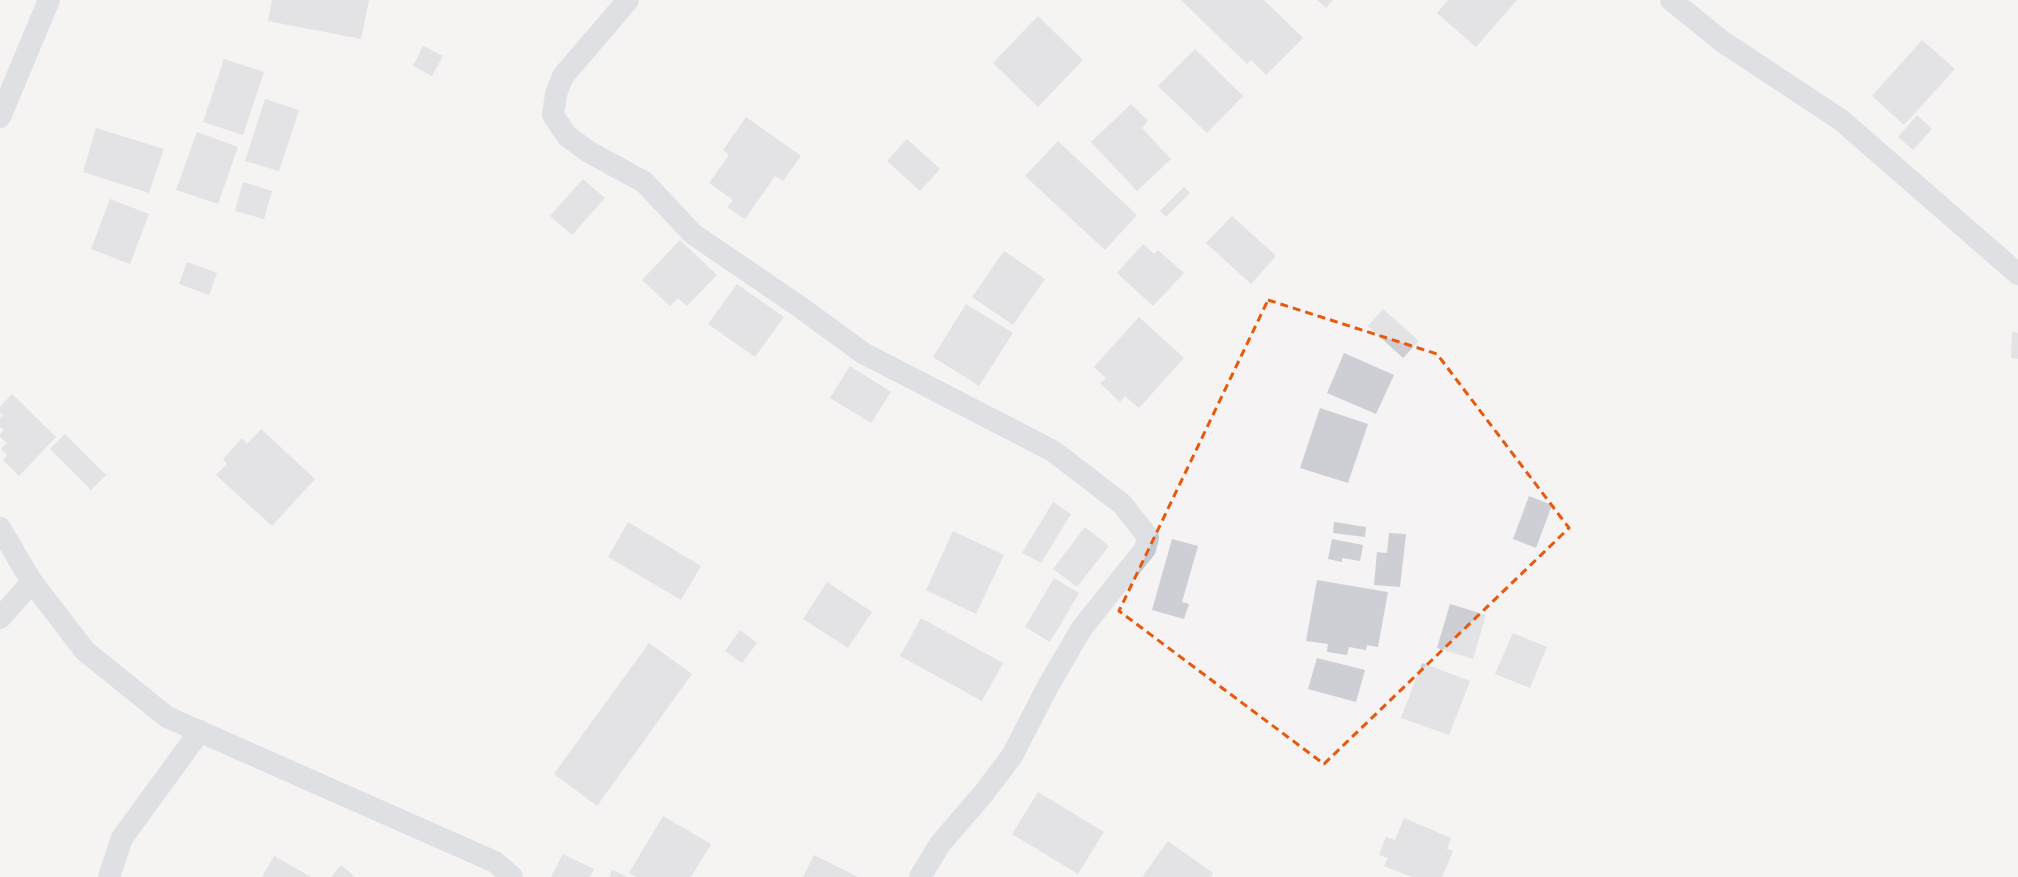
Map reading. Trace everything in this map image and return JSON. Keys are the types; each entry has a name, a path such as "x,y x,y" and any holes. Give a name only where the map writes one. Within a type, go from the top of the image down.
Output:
{"street":[{"path":"0,117 49,0"},
{"path":"628,0 563,76 556,94 553,116 566,136 589,152 644,182 693,234 800,307 863,353 1053,451 1122,504 1148,536 1145,549 1082,628 1048,686 1012,756 983,794 940,844 920,877"},
{"path":"1671,0 1723,42 1841,120 2018,274"},
{"path":"0,528 32,582 85,651 167,717 495,862 512,877"},
{"path":"0,618 32,582"},
{"path":"109,877 122,838 200,731"}],"highlighted area":[{"path":"1268,300 1437,354 1569,528 1324,764 1119,611"}],"building":[{"path":"272,0 369,0 361,39 268,21"},
{"path":"1181,0 1264,0 1303,38 1266,75 1251,60 1247,64"},
{"path":"1317,0 1333,0 1326,8"},
{"path":"1448,0 1517,0 1476,47 1437,13"},
{"path":"1038,16 1083,60 1038,107 993,63"},
{"path":"1922,40 1955,69 1904,125 1872,96"},
{"path":"423,46 443,56 432,76 413,66"},
{"path":"1195,49 1243,96 1207,133 1158,86"},
{"path":"224,59 264,72 243,135 203,122"},
{"path":"265,99 299,110 279,171 245,161"},
{"path":"1131,104 1148,121 1142,128 1171,159 1137,191 1091,142"},
{"path":"1917,115 1932,129 1913,150 1898,137"},
{"path":"746,117 801,156 783,181 775,176 745,219 727,207 733,200 709,183 729,155 723,150"},
{"path":"96,128 164,149 149,193 83,172"},
{"path":"197,132 238,147 218,204 176,190"},
{"path":"907,139 940,169 920,191 887,161"},
{"path":"1058,141 1137,215 1105,250 1025,176"},
{"path":"583,179 605,198 572,235 550,216"},
{"path":"243,182 272,191 264,219 235,211"},
{"path":"1184,187 1190,193 1166,217 1160,211"},
{"path":"110,199 149,214 130,264 91,249"},
{"path":"1232,216 1276,256 1251,284 1206,243"},
{"path":"680,240 717,275 687,306 678,298 670,306 642,280"},
{"path":"1143,244 1154,254 1158,250 1184,273 1153,306 1117,273"},
{"path":"1004,251 1045,279 1013,325 972,297"},
{"path":"187,262 217,273 209,295 179,284"},
{"path":"737,284 784,317 755,357 708,324"},
{"path":"966,304 1013,333 979,386 933,357"},
{"path":"1383,309 1419,341 1403,358 1368,326"},
{"path":"1139,317 1184,358 1139,408 1125,396 1120,402 1100,383 1106,378 1094,367"},
{"path":"2012,332 2018,333 2018,359 2011,358"},
{"path":"1344,353 1394,375 1376,414 1327,393"},
{"path":"850,366 891,392 871,423 830,398"},
{"path":"12,394 56,437 19,476 3,460 7,455 1,449 7,443 0,437 0,434 4,430 0,427 0,418 3,415 0,413 0,407"},
{"path":"1320,408 1368,424 1348,483 1300,468"},
{"path":"261,429 315,479 272,526 216,475 227,464 223,459 242,438 247,444"},
{"path":"65,434 106,475 91,490 50,449"},
{"path":"1529,496 1552,505 1536,548 1513,539"},
{"path":"1053,502 1071,514 1041,563 1022,553"},
{"path":"628,522 701,566 681,600 608,557"},
{"path":"1334,522 1366,527 1365,537 1333,533"},
{"path":"1085,527 1109,546 1077,587 1053,569"},
{"path":"953,531 1004,555 976,614 926,590"},
{"path":"1389,533 1406,534 1400,587 1374,585 1377,552 1387,553"},
{"path":"1172,539 1198,546 1182,602 1189,604 1184,619 1152,610"},
{"path":"1332,539 1363,545 1360,561 1342,558 1342,562 1328,559"},
{"path":"1054,578 1079,593 1050,642 1025,627"},
{"path":"1317,580 1388,592 1378,647 1367,645 1366,650 1349,647 1347,655 1327,652 1328,644 1306,641"},
{"path":"827,582 872,612 848,648 803,619"},
{"path":"1450,604 1486,615 1473,659 1437,648"},
{"path":"921,618 1003,663 982,701 900,656"},
{"path":"740,630 757,643 742,663 725,651"},
{"path":"1513,633 1547,647 1530,688 1495,674"},
{"path":"649,643 692,674 597,806 554,774"},
{"path":"1317,658 1365,670 1356,702 1308,689"},
{"path":"1422,663 1470,681 1449,735 1401,718"},
{"path":"1038,792 1104,832 1078,874 1012,834"},
{"path":"663,816 711,844 691,877 636,877 629,873"},
{"path":"1404,818 1451,838 1447,849 1453,851 1442,877 1412,877 1384,866 1388,858 1379,855 1386,837 1395,840"},
{"path":"1168,841 1213,873 1211,877 1142,877"},
{"path":"563,854 594,869 590,877 551,877"},
{"path":"814,855 858,877 803,877"},
{"path":"274,856 311,877 262,877"},
{"path":"341,865 354,876 331,877"},
{"path":"612,870 628,877 609,877"}]}
